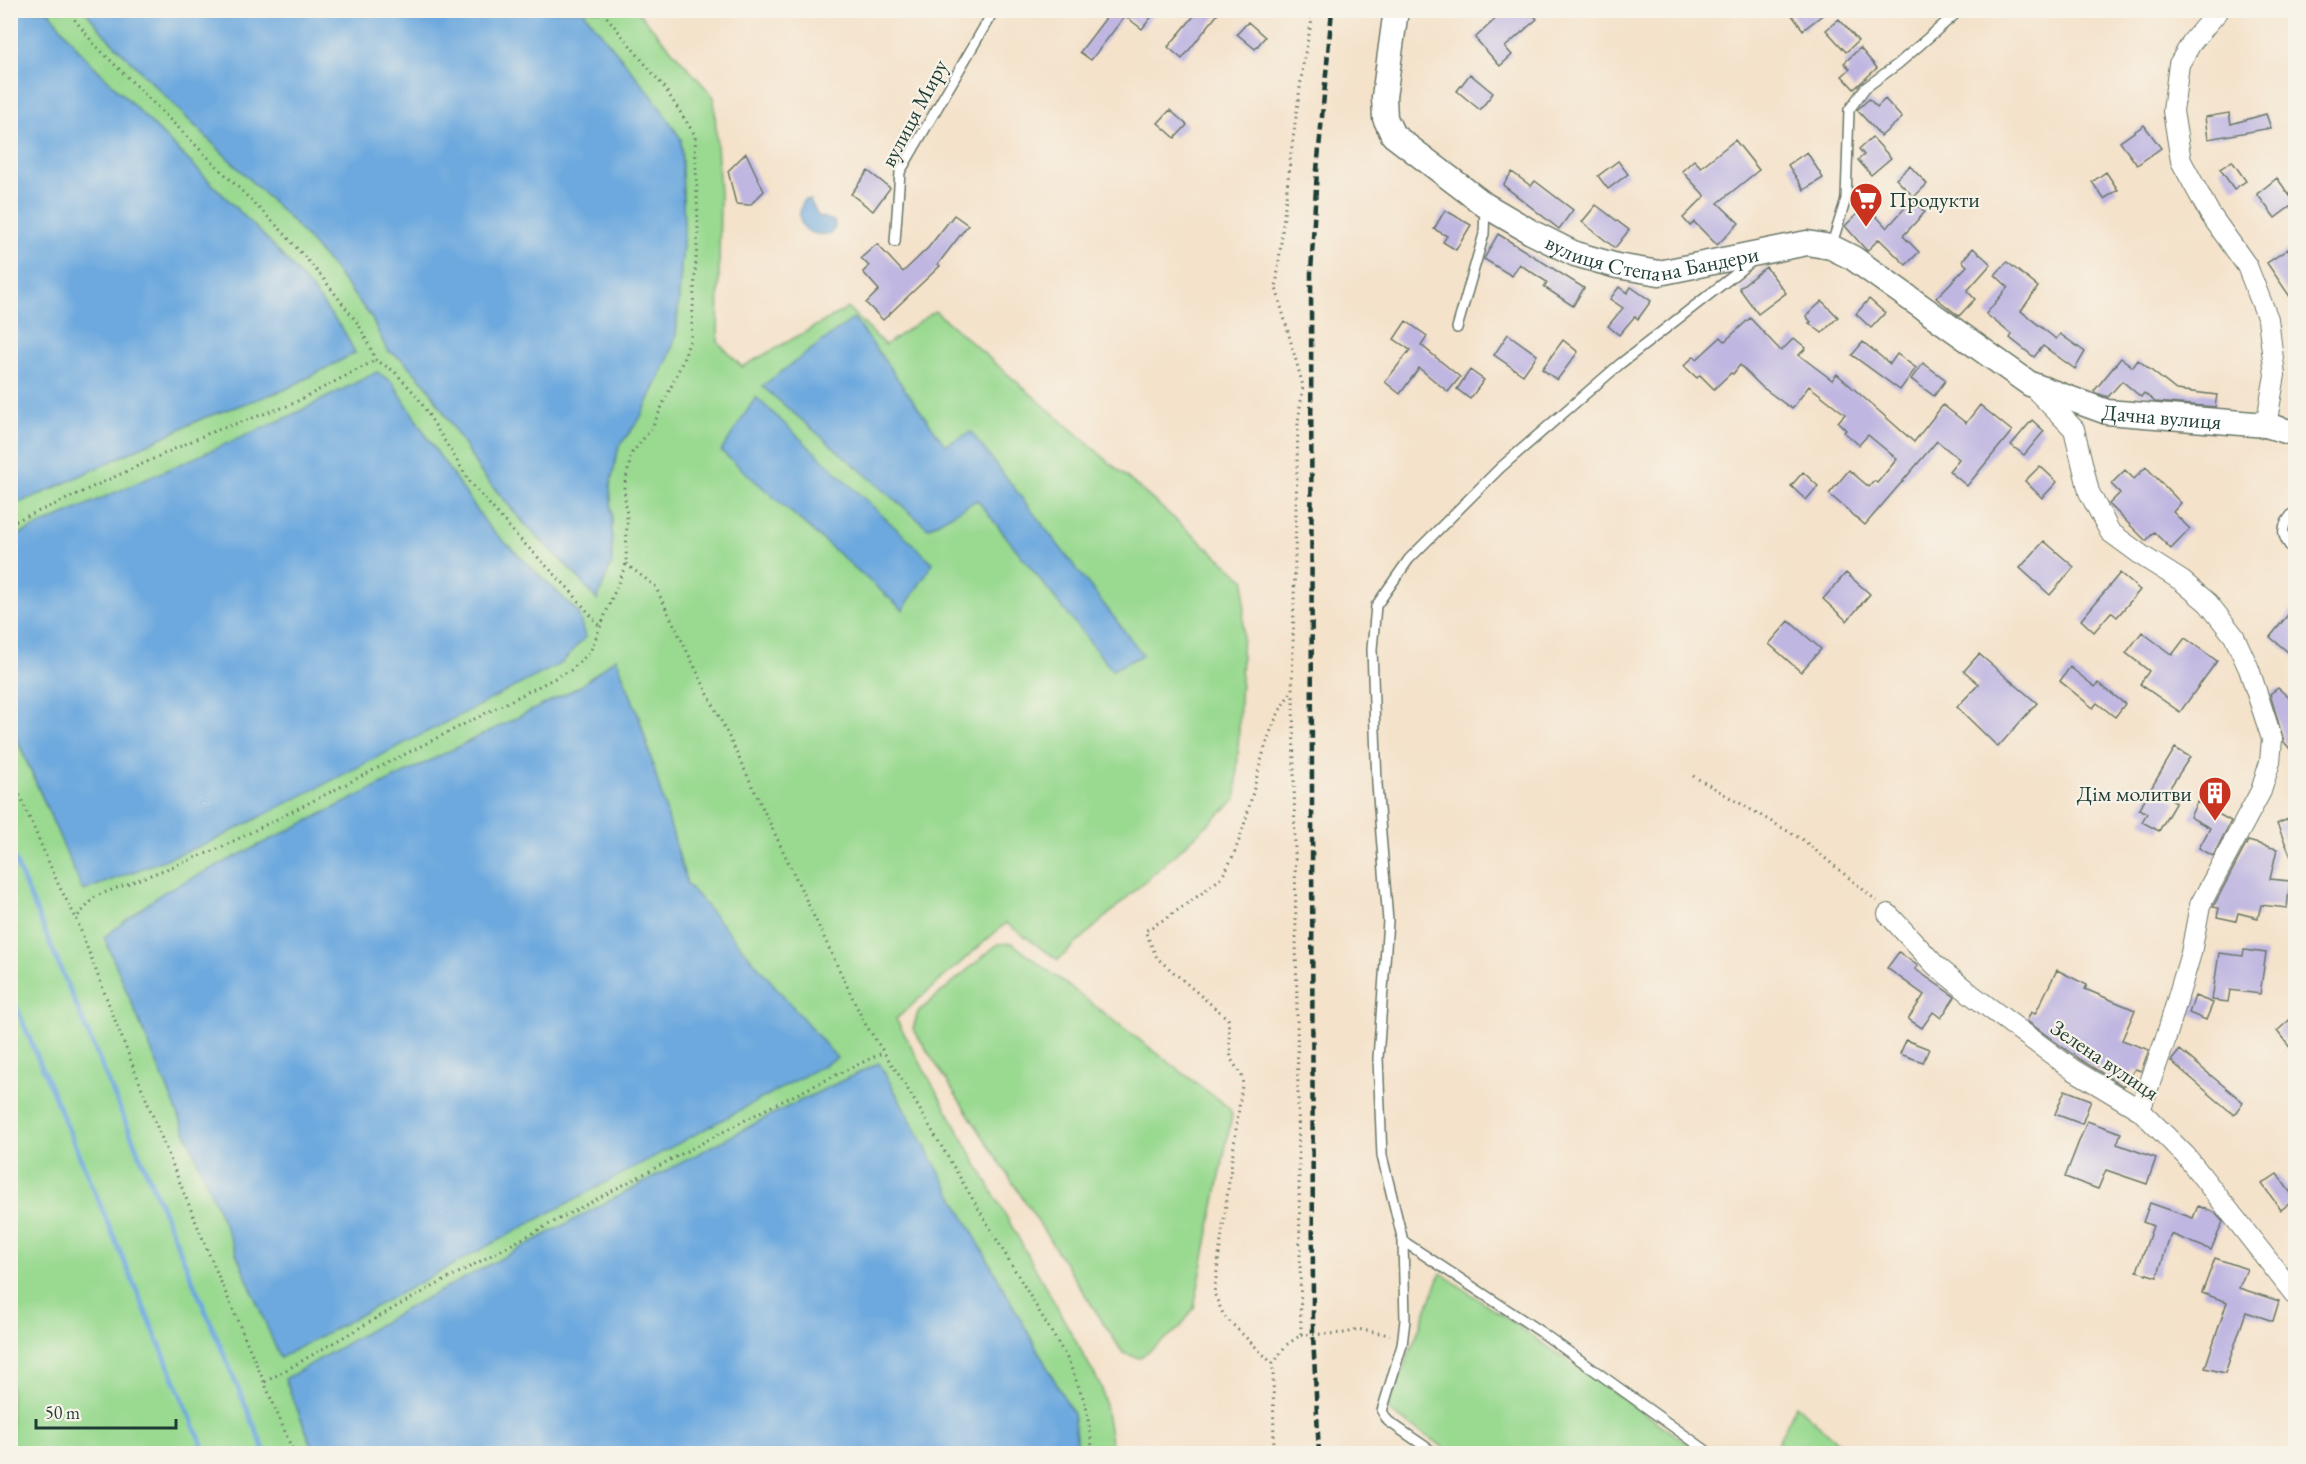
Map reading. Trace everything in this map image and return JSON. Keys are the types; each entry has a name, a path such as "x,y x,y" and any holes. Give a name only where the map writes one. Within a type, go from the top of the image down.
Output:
{"street":[{"name":"вулиця Степана Бандери","path":"1396,10 1384,97 1385,118 1393,135 1485,205 1575,254 1617,266 1659,273 1807,243 1831,247 1853,258 2030,384"},
{"path":"2219,10 2192,42 2179,64 2173,111 2181,161 2210,214 2247,266 2268,319 2275,375 2266,425"},
{"path":"2030,384 2074,429 2089,492 2110,532 2182,581 2208,603 2234,636 2249,669 2272,739 2270,762 2261,790 2200,905 2191,952 2165,1041 2140,1110"},
{"name":"Дачна вулиця","path":"2030,384 2107,412 2266,425 2295,434"},
{"name":"Зелена вулиця","path":"1888,914 1935,965 1972,995 2072,1069 2140,1110 2186,1156 2295,1296"}],"lane":[{"name":"вулиця Миру","path":"895,242 900,172 994,10"},
{"path":"1831,247 1846,199 1849,110 1865,88 1898,64 1960,10"},
{"path":"1457,327 1484,234 1485,205"},
{"path":"1436,1454 1388,1421 1382,1411 1389,1384 1395,1372 1405,1320 1403,1241 1382,1156 1378,1058 1388,921 1377,784 1373,683 1372,649 1376,606 1409,559 1500,468 1620,364 1765,252"},
{"path":"2295,510 2289,516 2283,530 2283,540 2295,554"},
{"path":"1403,1241 1541,1332 1711,1454"}],"path":[{"path":"67,10 94,44 316,269 359,325 376,360 394,371 417,396 470,482 516,536 570,589 601,628"},
{"path":"76,918 96,896 218,849 571,670 590,652 626,564 624,487 632,453 652,428 691,338 698,229 696,135 664,87 601,10"},
{"path":"1301,1335 1293,691 1298,422 1304,386 1276,288 1292,150 1312,20 1304,10"},
{"path":"10,523 209,433 290,405 376,360"},
{"path":"626,564 655,586 864,1022 904,1083 1068,1360 1086,1405 1093,1454"},
{"path":"1273,1364 1224,1316 1214,1293 1243,1078 1231,1059 1228,1019 1158,958 1145,931 1181,910 1222,876 1241,836 1263,754 1282,705 1293,691"},
{"path":"10,773 59,886 76,918 191,1212 294,1454"},
{"path":"1693,776 1803,840 1871,894 1888,914"},
{"path":"265,1382 503,1249 768,1108 884,1052"},
{"path":"1274,1454 1273,1364 1286,1345 1301,1335 1347,1333 1357,1329 1403,1337"}],"green space":[{"path":"48,11 85,11 105,35 292,221 371,317 387,350 403,360 428,387 482,474 526,526 580,579 597,600 612,562 610,486 619,446 639,420 669,357 676,335 684,229 681,139 652,96 583,11 637,11 714,97 720,194 718,342 742,367 848,308 885,345 935,311 1245,580 1236,799 1058,960 1006,923 896,1019 1102,1388 1113,1453 1078,1453 1073,1414 879,1063 771,1115 285,1379 315,1453 11,1453 10,725 84,891 578,612 488,526 432,445 393,383 377,372 288,417 11,538 11,506 203,418 284,390 355,353 310,287 270,242 83,55","holes":["616,658 639,717 687,884 836,1058 163,893 579,687"]},
{"path":"1012,943 1229,1108 1232,1115 1194,1308 1180,1328 1139,1358 1123,1353 913,1029 918,1012 998,944"},
{"path":"1441,1273 1701,1453 1452,1453 1387,1410"},
{"path":"1796,1405 1850,1453 1773,1453"}],"water":[{"path":"16,10 48,11 83,55 270,242 310,287 345,333 355,353 284,390 203,418 11,506 10,13"},
{"path":"85,11 583,11 652,96 681,139 684,229 676,335 669,357 639,420 619,446 610,486 612,562 597,600 580,579 527,526 482,474 428,387 403,360 387,350 371,317 333,268 292,221 105,35"},
{"path":"804,200 810,200 818,216 834,221 835,227 831,233 815,234 804,227 800,216"},
{"path":"854,318 945,445 971,432 1143,655 1112,670 977,500 928,528 762,386"},
{"path":"377,372 393,383 432,445 488,526 578,612 585,637 562,663 213,841 83,891 11,725 11,538 288,417"},
{"path":"756,397 933,563 903,610 721,451"},
{"path":"616,658 639,717 687,884 837,1058 280,1358 104,937 162,893 579,687"},
{"path":"879,1063 1073,1414 1078,1453 315,1453 285,1379 404,1310 771,1115"}],"building":[{"path":"1112,10 1157,10 1142,29 1125,16 1091,60 1080,52"},
{"path":"1199,10 1221,10 1182,59 1168,47"},
{"path":"1505,10 1529,10 1537,19 1505,47 1512,55 1500,66 1475,38"},
{"path":"1788,10 1829,10 1803,30"},
{"path":"1839,19 1858,41 1846,52 1826,30"},
{"path":"1248,22 1265,37 1255,49 1237,34"},
{"path":"1860,48 1877,68 1854,89 1842,76 1850,69 1844,63"},
{"path":"1470,74 1493,93 1480,110 1457,91"},
{"path":"1869,99 1877,107 1885,99 1902,118 1881,136 1857,110"},
{"path":"1170,110 1187,125 1175,138 1158,123"},
{"path":"2229,113 2231,124 2266,114 2271,128 2208,139 2205,117"},
{"path":"2144,125 2161,148 2137,165 2120,142"},
{"path":"1872,137 1891,158 1871,175 1858,160 1864,155 1859,149"},
{"path":"1735,140 1759,170 1718,203 1739,223 1717,245 1694,222 1690,226 1683,218 1705,196 1682,171 1694,160 1701,167"},
{"path":"1807,152 1823,178 1804,190 1788,165"},
{"path":"746,153 764,191 750,205 736,204 728,171"},
{"path":"1618,161 1628,174 1608,189 1598,176"},
{"path":"2232,161 2246,181 2234,189 2220,169"},
{"path":"1910,166 1927,184 1914,197 1896,179"},
{"path":"868,171 890,188 873,211 851,194"},
{"path":"1512,172 1531,186 1535,181 1573,210 1559,229 1503,185"},
{"path":"2106,172 2118,190 2104,199 2092,182"},
{"path":"2277,178 2295,203 2275,218 2257,194"},
{"path":"1912,200 1925,212 1903,236 1919,252 1906,265 1879,239 1867,251 1845,226 1866,205 1887,228"},
{"path":"1596,205 1629,230 1615,248 1582,222"},
{"path":"1445,210 1471,225 1456,250 1443,242 1447,236 1434,229"},
{"path":"954,215 968,225 938,264 940,266 883,320 866,303 879,290 863,272 869,266 861,258 877,244 903,272 928,248"},
{"path":"1498,234 1584,288 1573,306 1544,287 1547,282 1519,264 1512,276 1484,259"},
{"path":"1973,248 1991,264 1967,291 1975,299 1959,316 1936,298 1967,266 1962,261"},
{"path":"2288,249 2295,260 2295,304 2267,263"},
{"path":"2007,262 2038,287 2021,311 2056,339 2060,334 2085,352 2075,369 2043,346 2034,357 2010,338 2012,335 1986,314 2008,287 1995,275"},
{"path":"1766,267 1786,293 1758,314 1739,288"},
{"path":"1619,287 1627,293 1631,287 1651,301 1638,319 1635,316 1619,335 1608,326 1623,308 1610,299"},
{"path":"1869,299 1885,313 1871,328 1856,314"},
{"path":"1822,301 1838,317 1822,333 1809,323 1811,322 1806,316"},
{"path":"1750,318 1781,351 1794,338 1806,348 1799,355 1832,380 1837,374 1914,442 1943,405 1966,423 1980,405 2012,431 1967,486 1949,471 1959,459 1937,441 1865,525 1829,494 1849,470 1869,487 1874,481 1877,483 1897,459 1868,435 1859,445 1844,432 1846,430 1838,422 1845,414 1809,386 1792,409 1762,387 1740,365 1733,374 1731,373 1714,389 1700,375 1697,378 1684,366 1694,356 1697,359 1721,337 1725,341"},
{"path":"1406,321 1427,336 1421,345 1460,377 1448,392 1419,368 1400,394 1385,382 1410,350 1394,339"},
{"path":"1508,334 1537,355 1523,375 1494,355"},
{"path":"1563,340 1578,352 1557,380 1542,369"},
{"path":"1863,342 1890,364 1897,354 1916,368 1900,390 1852,355"},
{"path":"2121,358 2133,367 2138,360 2176,390 2217,395 2215,407 2155,402 2144,393 2141,397 2122,381 2108,397 2096,393 2094,391"},
{"path":"1923,363 1946,380 1934,396 1911,379"},
{"path":"1470,370 1484,380 1470,399 1457,389"},
{"path":"2032,420 2044,431 2024,455 2011,445"},
{"path":"2040,466 2057,482 2042,498 2025,481"},
{"path":"2146,467 2181,503 2173,512 2190,529 2171,549 2154,532 2146,541 2109,504 2120,493 2111,484 2125,470 2134,479"},
{"path":"1803,472 1818,486 1806,500 1791,486"},
{"path":"2044,541 2074,567 2050,595 2020,568"},
{"path":"1846,573 1870,594 1847,621 1823,599"},
{"path":"2120,573 2140,590 2117,617 2111,612 2094,632 2081,620"},
{"path":"2295,606 2295,658 2270,637"},
{"path":"1789,621 1821,649 1801,672 1769,644"},
{"path":"2142,632 2172,655 2185,638 2217,661 2180,712 2140,684 2149,671 2126,653"},
{"path":"1979,654 2037,703 1998,747 1957,707 1979,684 1964,671"},
{"path":"2070,667 2095,687 2098,683 2125,704 2115,717 2097,703 2093,708 2060,681"},
{"path":"2278,688 2295,703 2295,755 2284,742 2270,694"},
{"path":"2175,748 2190,757 2165,795 2176,802 2159,831 2142,822 2147,813 2139,809"},
{"path":"2197,802 2231,821 2213,856 2199,848 2210,828 2190,817"},
{"path":"2295,816 2295,866 2277,824"},
{"path":"2248,841 2277,849 2270,879 2290,881 2287,908 2261,905 2258,918 2238,913 2236,921 2217,917 2219,908 2213,907"},
{"path":"2244,950 2266,953 2260,994 2230,990 2228,1002 2212,1000 2219,953 2243,956"},
{"path":"1899,952 1918,966 1915,969 1955,997 1941,1018 1933,1012 1922,1028 1908,1019 1924,995 1887,968"},
{"path":"2057,970 2087,985 2085,989 2135,1010 2122,1040 2149,1050 2141,1071 2135,1069 2123,1086 2079,1059 2027,1021 2031,1012 2035,1014"},
{"path":"2195,996 2213,1003 2206,1020 2189,1013"},
{"path":"2295,1015 2295,1054 2277,1031"},
{"path":"1906,1040 1929,1049 1923,1062 1900,1054"},
{"path":"2180,1050 2243,1102 2234,1115 2171,1061"},
{"path":"2065,1090 2091,1100 2082,1124 2055,1114"},
{"path":"2087,1121 2121,1133 2117,1144 2156,1158 2147,1184 2106,1170 2098,1189 2065,1177"},
{"path":"2277,1174 2295,1199 2281,1210 2262,1184"},
{"path":"2150,1203 2193,1218 2198,1206 2215,1213 2223,1222 2211,1250 2171,1234 2157,1277 2137,1271 2153,1226 2143,1222"},
{"path":"2215,1258 2247,1269 2239,1288 2279,1301 2273,1321 2246,1312 2225,1373 2205,1368 2227,1302 2202,1293"}],"waterway":[{"path":"10,849 266,1454"},
{"path":"10,992 206,1454"}],"railway":[{"path":"1319,1454 1313,1335 1311,273 1317,170 1332,10"}],"place":[{"name":"Продукти","path":"1866,228"},
{"name":"Дім молитви","path":"2215,822"}]}
